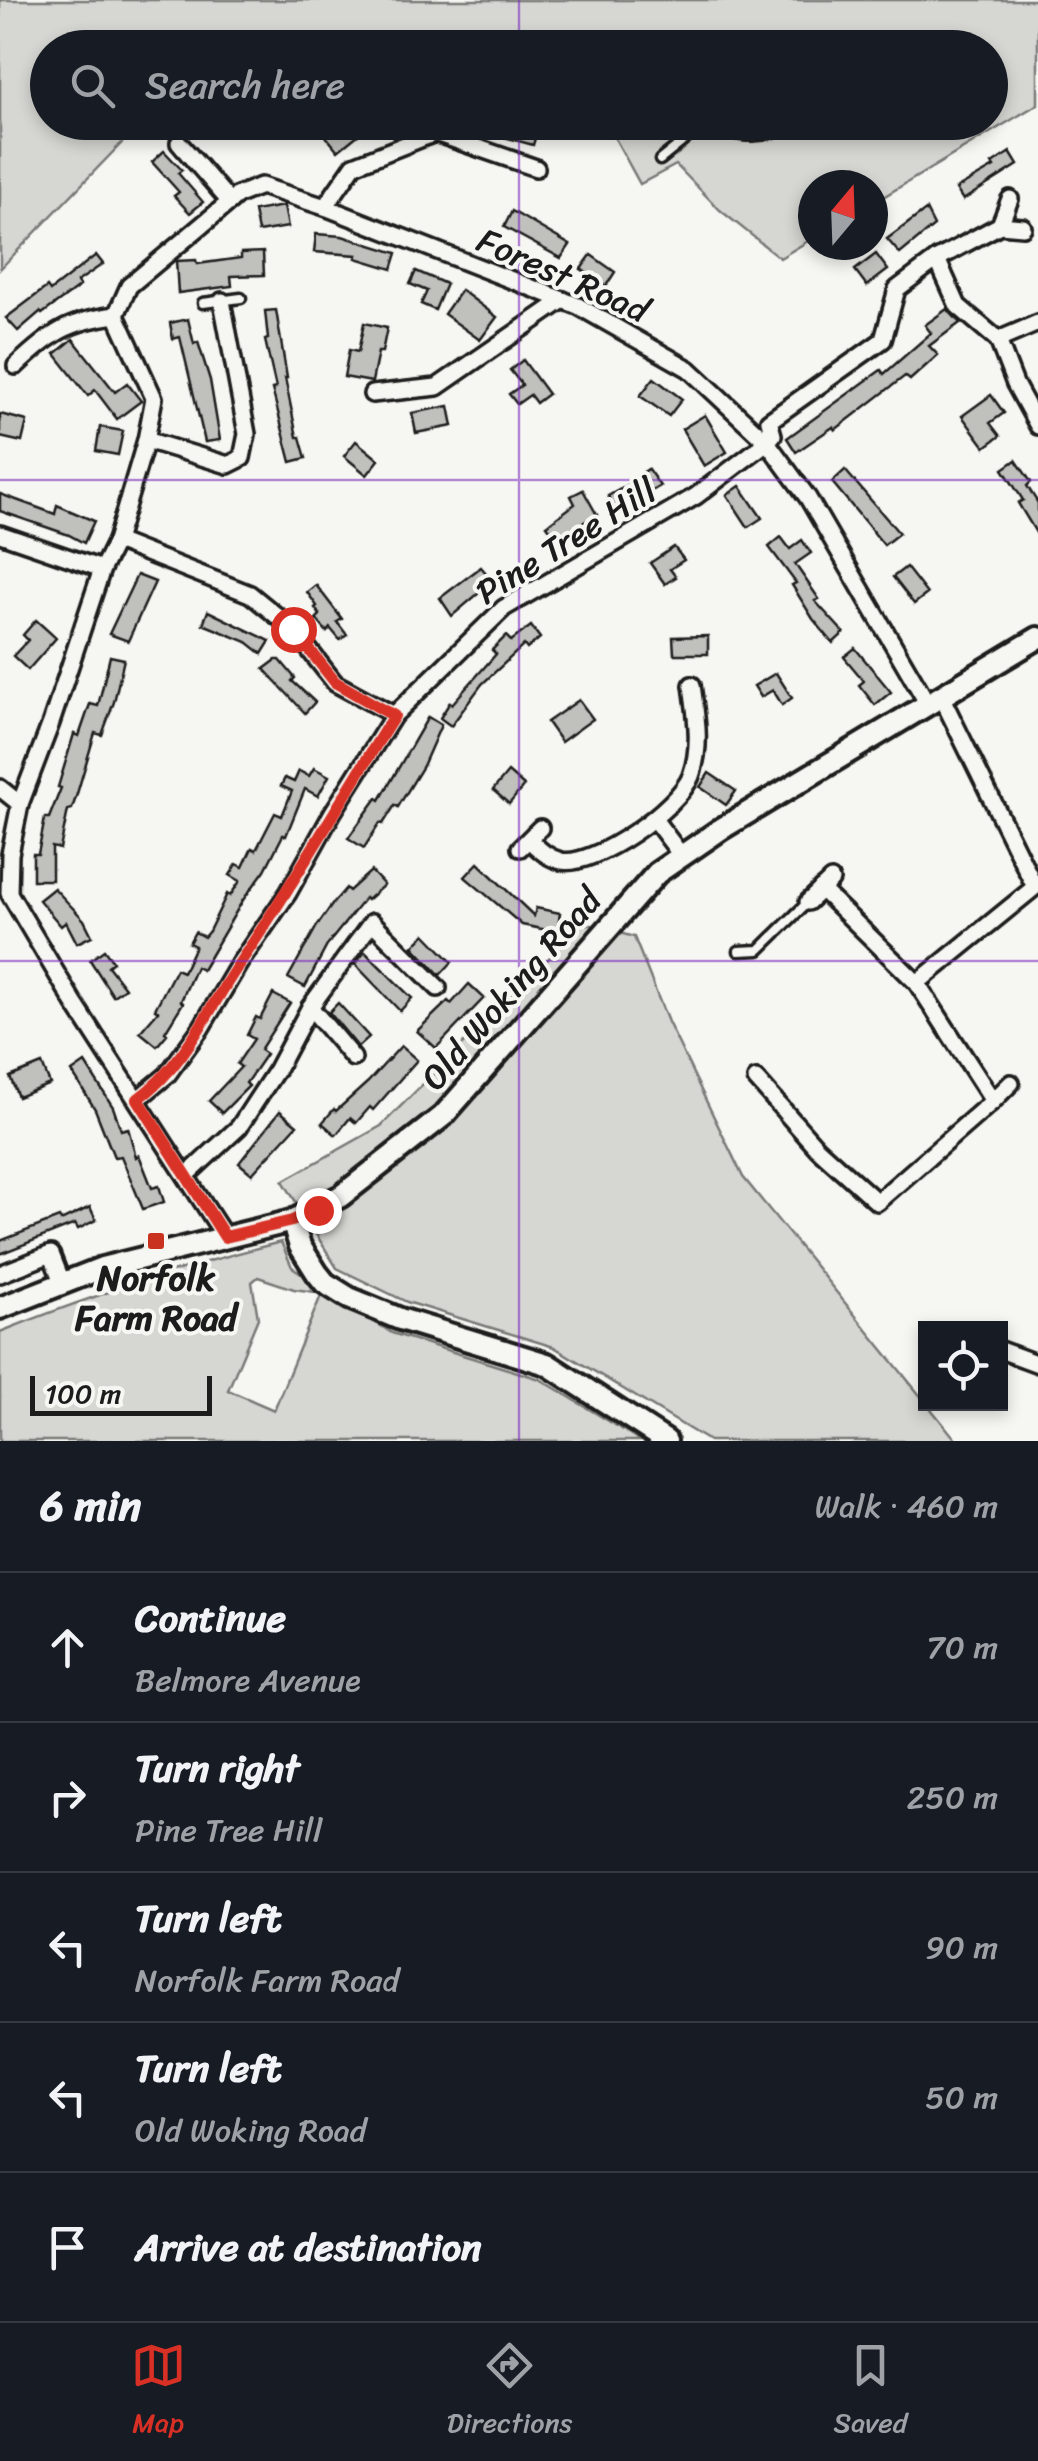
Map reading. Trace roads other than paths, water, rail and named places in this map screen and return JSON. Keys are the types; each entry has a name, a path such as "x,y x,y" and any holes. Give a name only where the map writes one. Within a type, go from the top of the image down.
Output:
{"main road":[{"name":"Old Woking Road","path":"0,1308 134,1258 292,1221 341,1196 443,1116 639,892 681,855 1038,638"},
{"path":"292,1221 300,1246 317,1272 349,1298 400,1319 547,1364 666,1441"}],"street":[{"path":"325,208 354,165 417,140"},
{"path":"455,140 536,168"},
{"path":"180,143 230,202"},
{"name":"Forest Road","path":"116,315 129,286 238,195 262,186 563,300 689,369 767,442 808,498 957,734 1024,859 1035,888 916,983"},
{"path":"1000,226 1010,199"},
{"path":"767,442 773,435 769,421 883,340 897,289 937,259 1000,226 1023,227"},
{"path":"937,259 958,306 998,340 1015,384 1038,426"},
{"path":"372,394 438,388 563,300"},
{"path":"146,440 228,465 242,458 247,434 222,301"},
{"path":"16,366 40,344 78,320 116,315 154,398 146,440 116,541 102,569 20,804 10,854 8,906 225,1237"},
{"path":"998,340 1038,322"},
{"name":"Pine Tree Hill","path":"138,1099 167,1075 201,1028 394,716 504,608 680,506 767,442"},
{"path":"0,534 102,569"},
{"path":"116,541 250,594 293,629 335,682 394,716"},
{"path":"530,838 545,854 562,861 578,861 594,856 654,819 690,778 699,735 692,684"},
{"path":"0,788 20,804"},
{"path":"654,819 681,855"},
{"path":"808,902 826,885 916,983 993,1101"},
{"path":"186,1176 239,1127 277,1069 310,1007 372,922 438,988"},
{"path":"310,1007 353,1058"},
{"path":"756,1080 817,1148 877,1202 1011,1083"},
{"path":"0,1274 51,1254 62,1282"},
{"path":"1008,1353 1038,1364"}],"lane":[{"path":"660,160 685,140"},
{"path":"203,303 240,298"},
{"path":"739,951 759,950 808,902"}],"place":[{"name":"Norfolk Farm Road","path":"156,1241"}]}
